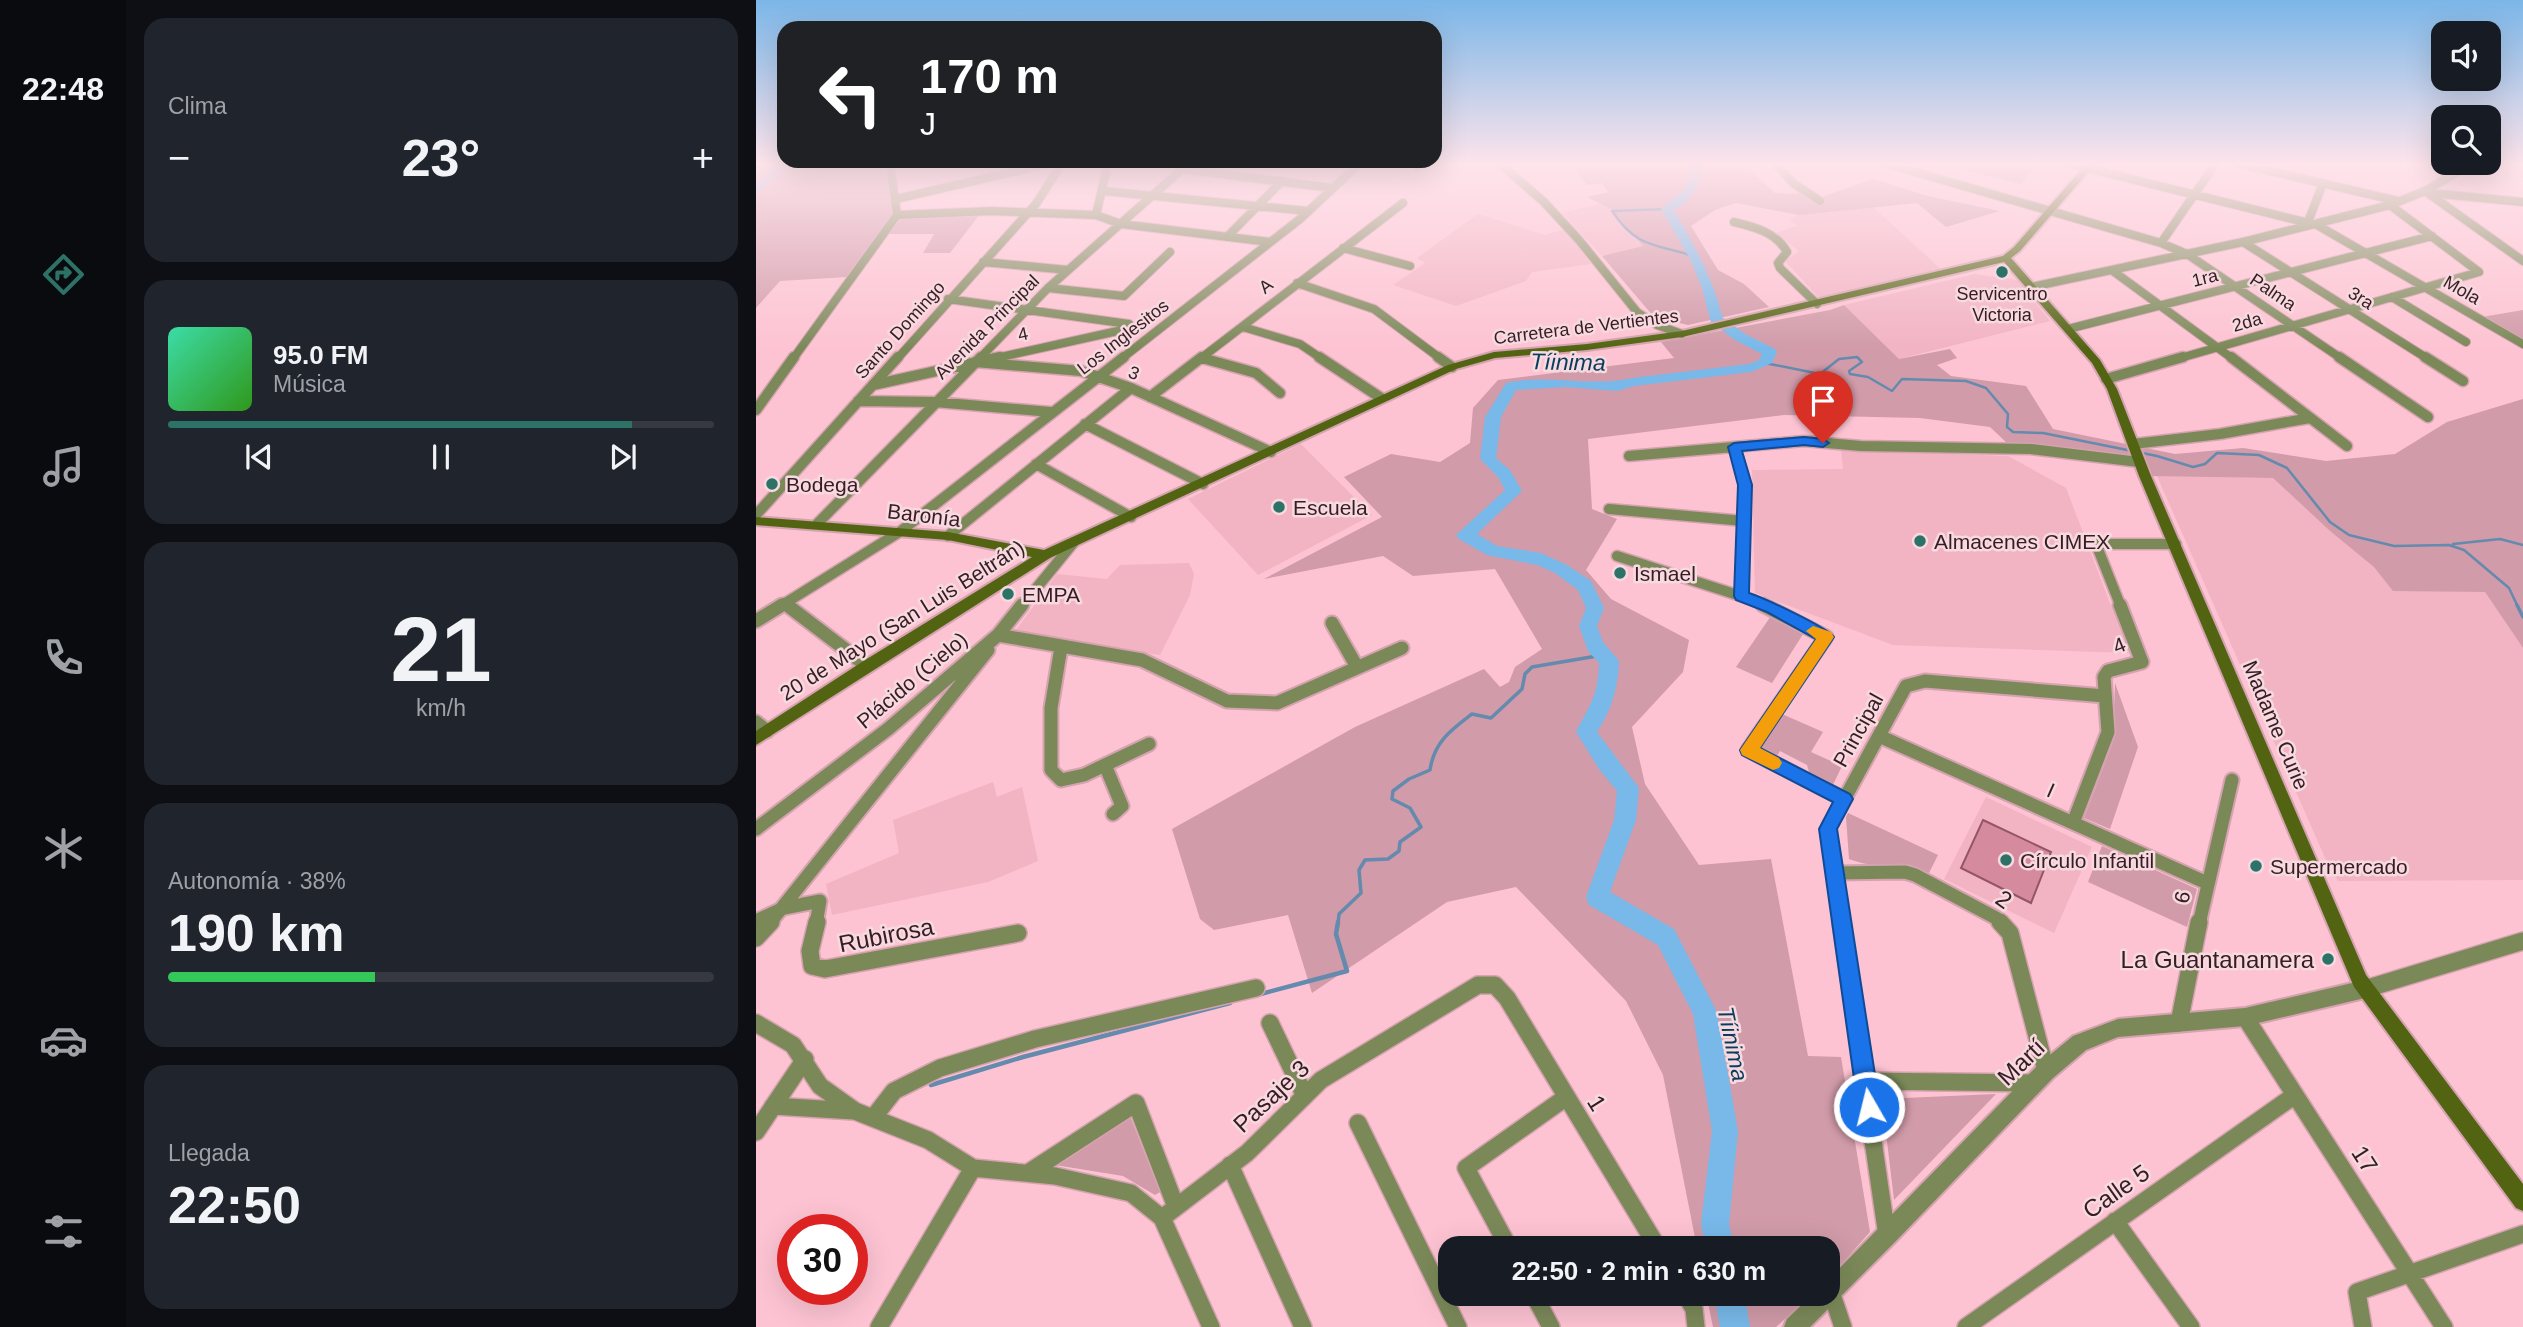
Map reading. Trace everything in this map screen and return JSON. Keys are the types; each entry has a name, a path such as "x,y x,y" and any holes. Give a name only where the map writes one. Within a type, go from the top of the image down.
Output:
{"main road":[{"name":"Carretera de Vertientes","path":"1074,542 1452,367 1494,355 1587,347 1709,329 1965,271 2006,258 2037,225"},
{"name":"Madame Curie","path":"2006,258 2068,329 2106,379 2365,989 2523,1201"},
{"name":"Baronía","path":"756,521 948,536 1045,555"},
{"name":"20 de Mayo (San Luis Beltrán)","path":"760,731 1045,555 1074,542"}],"street":[{"path":"756,410 890,225"},
{"name":"Santo Domingo","path":"756,515 1016,225"},
{"path":"1121,225 1270,242"},
{"name":"Avenida Principal","path":"817,524 1026,309 1121,225"},
{"path":"1227,237 1239,225"},
{"name":"Los Inglesitos","path":"901,531 1291,225"},
{"name":"A","path":"1150,397 1374,225"},
{"path":"1564,225 1637,312 1657,325 1682,334"},
{"path":"1743,225 1768,233 1785,245 1787,253 1778,263 1780,268 1817,304"},
{"name":"Palma","path":"2101,225 2161,243 2187,254 2428,417"},
{"path":"2161,243 2174,225"},
{"path":"2031,287 2243,242 2306,225"},
{"name":"Mola","path":"2316,225 2523,344"},
{"path":"2419,225 2432,236"},
{"path":"2473,225 2523,261"},
{"name":"1ra","path":"2068,329 2432,236"},
{"name":"2da","path":"2106,379 2478,273 2478,270 2432,236"},
{"name":"3ra","path":"2243,242 2463,381"},
{"path":"1343,248 1410,266"},
{"path":"1048,288 1124,296 1170,252"},
{"path":"983,262 1068,270"},
{"path":"2113,271 2347,446"},
{"path":"1297,283 1374,309 1452,367"},
{"path":"2392,298 2466,342"},
{"path":"948,299 1161,327"},
{"name":"4","path":"873,385 1140,326"},
{"path":"1243,327 1300,344 1381,398"},
{"path":"1202,358 1256,373 1279,393"},
{"name":"3","path":"975,362 1081,371 1131,388 1271,453"},
{"path":"948,536 1131,388"},
{"path":"858,401 935,402 1051,412"},
{"path":"1629,456 1804,441 1861,446 2136,452 2310,418"},
{"path":"1085,424 1203,484"},
{"path":"1734,447 1745,485 1742,596"},
{"path":"1037,464 1131,517"},
{"path":"1609,509 1744,521"},
{"path":"756,621 901,531"},
{"name":"Plácido (Cielo)","path":"756,829 888,729 998,635 1074,542"},
{"name":"4","path":"2073,823 2108,732 2104,677 2108,671 2142,662 2096,544 2176,544"},
{"path":"1616,556 1742,596 1773,608 1806,629 1826,637 1748,750 1844,799"},
{"path":"784,603 867,666"},
{"path":"1332,623 1357,667"},
{"path":"756,937 784,908 972,673 998,635 1142,660 1227,701 1277,703 1402,648"},
{"path":"1061,648 1051,689 1048,729 1051,770 1061,780 1084,775 1149,744"},
{"name":"Principal","path":"1888,1236 1828,829 1906,686 1925,681 2105,696"},
{"name":"I","path":"1879,736 2207,883"},
{"path":"1105,765 1122,806 1113,814"},
{"name":"6","path":"2179,1023 2207,883 2232,780"},
{"name":"2","path":"1835,873 1905,872 1996,918 2010,933 2040,1077"},
{"name":"Rubirosa","path":"756,920 784,908 820,901 820,916 809,958 812,966 825,969 1018,933"},
{"path":"2365,989 2523,940"},
{"name":"Pasaje 3","path":"1169,1212 1247,1153 1321,1080 1478,985 1495,985"},
{"name":"1","path":"1495,985 1507,998 1651,1236"},
{"path":"873,1118 894,1091 940,1068 1035,1039 1256,988"},
{"name":"Martí","path":"1840,1283 2040,1077 2080,1043 2118,1028 2245,1017 2365,989"},
{"name":"17","path":"2245,1017 2444,1327"},
{"path":"756,1023 793,1045 805,1059 820,1087 855,1111 928,1140 973,1168 1055,1176 1131,1193 1169,1212"},
{"path":"1270,1023 1304,1094"},
{"path":"756,1132 805,1059"},
{"path":"1865,1081 2040,1077"},
{"name":"Calle 5","path":"1966,1327 2295,1094"},
{"path":"1503,1236 1466,1168 1565,1098"},
{"path":"1028,1173 1136,1103 1169,1212 1212,1327"},
{"path":"773,1106 855,1111"},
{"path":"1358,1123 1458,1327"},
{"path":"1230,1165 1303,1327"},
{"path":"879,1327 973,1168"},
{"path":"2116,1221 2191,1327"},
{"path":"2363,1327 2357,1292 2523,1234"},
{"path":"1540,1306 1551,1327"},
{"path":"1692,1306 1696,1327"},
{"name":"Martí","path":"1801,1321 1817,1306"},
{"path":"1836,1306 1843,1327"}],"shaded area":[{"path":"756,225 972,225 950,253 923,253 934,234 882,234 847,277 780,281 756,308"},
{"path":"1463,225 1513,225 1545,235 1566,229 1591,264 1532,272 1526,281 1456,306 1393,285 1425,263 1417,258"},
{"path":"1573,225 1625,225 1643,246 1602,256"},
{"path":"1625,225 1693,225 1718,270 1744,284 1769,307 1688,325 1654,317 1602,256 1643,246"},
{"path":"1893,225 1944,272 1818,297 1785,261 1799,251 1775,233 1797,226"},
{"path":"1975,274 2018,280 2050,321 1899,359 1844,305"},
{"path":"1844,305 1899,359 1950,349 1957,358 1937,365 1951,376 2026,386 2053,429 2175,454 2243,448 2326,461 2395,454 2447,422 2523,399 2523,648 2485,592 2393,591 2374,567 2273,478 2145,476 2136,459 2008,444 1990,427 1920,418 1784,415 1588,439 1592,509 1617,519 1586,570 1611,599 1689,640 1683,672 1632,727 1645,784 1699,865 1771,859 1808,1056 1841,1057 1870,1232 1840,1266 1840,1236 1695,1236 1663,1075 1626,1001 1516,887 1447,902 1312,993 1288,915 1214,930 1200,919 1172,829 1355,727 1484,669 1500,687 1509,682 1515,667 1542,649 1495,569 1413,576 1383,556 1264,579 1382,517 1344,477 1391,454 1440,462 1470,443 1473,408 1498,380 1674,358 1661,342 1830,310"},
{"path":"2523,310 2523,342 2482,317"},
{"name":"Escuela","path":"1301,444 1372,515 1258,575 1188,499"},
{"name":"Almacenes CIMEX","path":"1841,450 2008,456 2066,488 2129,653 1893,645 1755,593 1752,470 1843,469"},
{"path":"2157,476 2273,478 2330,531 2375,567 2393,590 2485,592 2523,648 2523,880 2338,881 2326,860"},
{"path":"1189,563 1194,574 1190,595 1160,655 1014,633 1057,574 1107,579 1120,565"},
{"path":"1773,613 1805,631 1772,683 1736,667"},
{"path":"2115,683 2138,747 2110,829 2084,818 2113,742"},
{"path":"1782,714 1823,732 1811,752 1842,766 1831,789 1811,779 1807,765 1780,751 1775,759 1764,754 1759,745"},
{"path":"993,782 997,797 1022,787 1038,861 988,882 832,915 826,884 899,853 893,820"},
{"path":"1986,797 2092,847 2054,933 1944,879"},
{"path":"1848,813 1938,855 1929,873 1849,859"},
{"path":"2102,846 2197,889 2187,927 2088,882"},
{"path":"1996,1094 1894,1200 1882,1099"},
{"path":"1130,1116 1160,1192 1155,1195 1123,1176 1055,1165"},
{"path":"1709,1306 1799,1306 1776,1327 1713,1327"}],"building":[{"name":"Círculo Infantil","path":"1983,820 2051,852 2031,903 1961,868"}],"waterway":[{"path":"1623,225 1647,243 1693,256"},
{"name":"Tíinima","path":"1676,225 1709,288 1716,319 1740,337 1770,352 1765,363 1751,368 1632,382 1617,387 1566,383 1511,386 1493,417 1488,459 1504,474 1514,491 1465,535 1493,551 1541,559 1561,569 1585,586 1595,608 1588,626 1595,646 1609,661 1609,672 1605,699 1586,732 1606,763 1628,788 1625,820 1597,897 1666,937 1705,1012 1725,1131 1715,1224 1718,1236"},
{"path":"1765,363 1820,374 1839,359 1857,357 1862,362 1849,371 1850,374 1868,377 1892,391 1902,379 1966,381 1986,388 2008,414 2007,427 2013,432 2043,433 2157,456 2193,467 2205,464 2217,453 2259,455 2287,468 2330,522 2349,535 2394,546 2449,545 2464,550 2509,588 2518,607"},
{"path":"2453,544 2500,539 2523,545"},
{"path":"2518,607 2523,617"},
{"path":"1338,924 1339,914 1361,893 1359,870 1365,860 1388,859 1399,851 1400,842 1421,827 1410,808 1392,799 1393,791 1409,779 1430,770 1435,752 1451,731 1472,714 1491,718 1522,689 1525,674 1532,667 1603,655"},
{"path":"1257,995 1347,971 1336,934 1338,922"},
{"path":"931,1085 1023,1057 1230,1003"},
{"name":"Tíinima","path":"1731,1306 1735,1327"}],"slow traffic":[{"path":"1773,763 1748,750 1826,637 1813,631"}],"place":[{"name":"Servicentro Victoria","path":"2002,272"},
{"name":"Bodega","path":"772,484"},
{"name":"Escuela","path":"1279,507"},
{"name":"Almacenes CIMEX","path":"1920,541"},
{"name":"Ismael","path":"1620,573"},
{"name":"EMPA","path":"1008,594"},
{"name":"Círculo Infantil","path":"2006,860"},
{"name":"Supermercado","path":"2256,866"},
{"name":"La Guantanamera","path":"2328,959"}],"route":[{"path":"1823,443 1804,441 1734,447 1741,461 1745,485 1742,596 1773,608 1806,629 1826,637 1748,750 1844,799 1828,829 1869,1107"}]}
